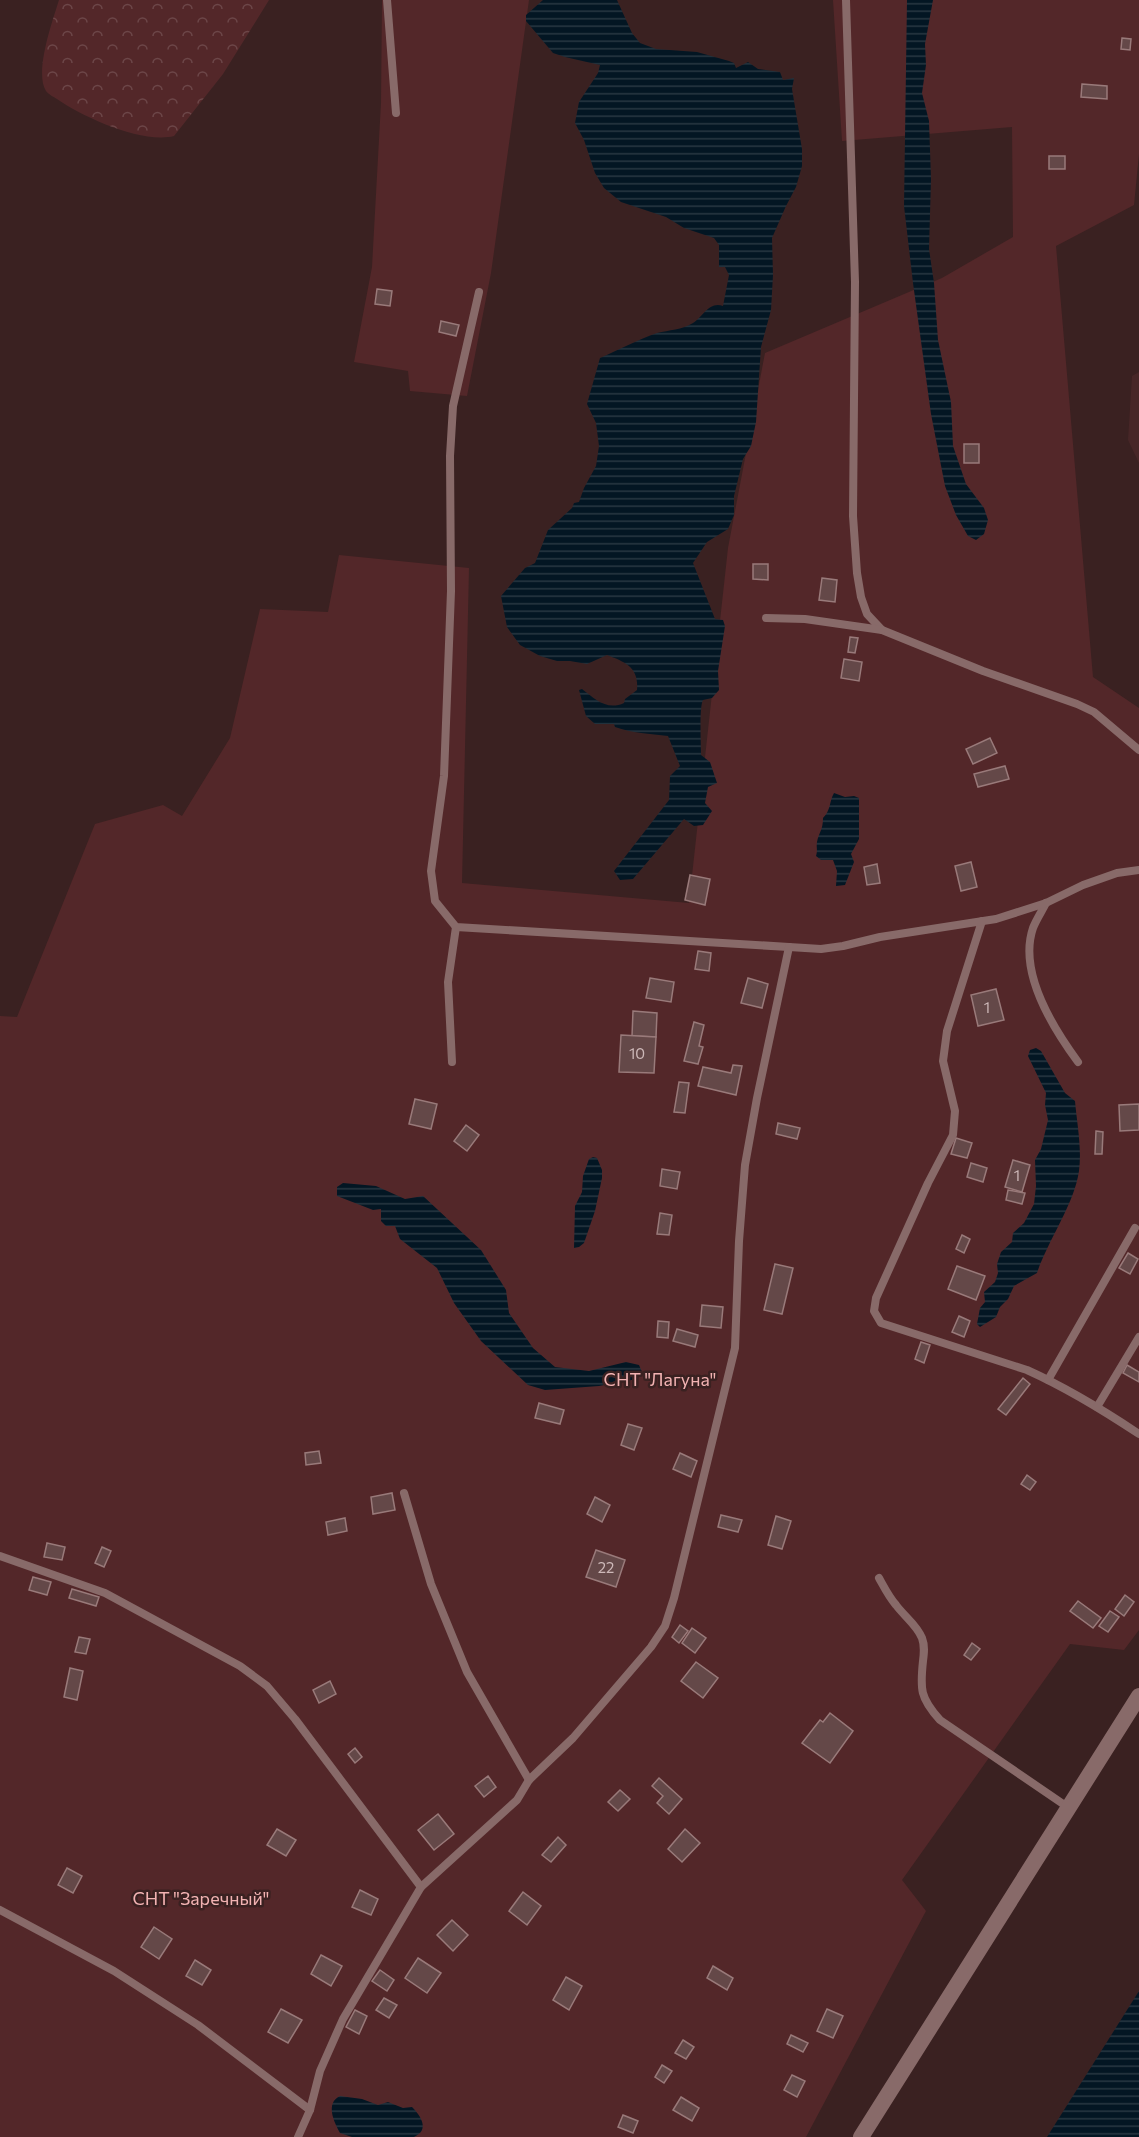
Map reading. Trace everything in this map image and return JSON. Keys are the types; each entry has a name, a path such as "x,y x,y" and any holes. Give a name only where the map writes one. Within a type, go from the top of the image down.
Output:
{"street":[{"path":"861,2137 1139,1696"}],"lane":[{"path":"387,0 396,113"},
{"path":"846,0 855,282 853,516 861,597 867,614 882,630"},
{"path":"452,1062 448,982 456,927 435,901 431,871 445,766 451,591 450,456 453,406 479,292"},
{"path":"766,618 805,619 882,630 983,671 1077,704 1094,712 1139,750"},
{"path":"456,927 821,949 880,937 996,919 1046,903 1083,885 1117,873 1139,870"},
{"path":"1046,903 1033,929 1030,947 1032,973 1060,1037 1078,1062"},
{"path":"982,921 947,1031 943,1061 955,1111 953,1135 928,1183 876,1298 874,1311 881,1323 1027,1370 1069,1389 1139,1434"},
{"path":"298,2137 310,2110 320,2071 343,2019 421,1887 517,1800 529,1780 573,1738 651,1647 665,1626 674,1598 735,1348 739,1241 745,1165 789,947"},
{"path":"1048,1380 1135,1228"},
{"path":"1097,1407 1139,1337"},
{"path":"404,1493 431,1584 467,1672 529,1780"},
{"path":"0,1556 105,1593 240,1666 267,1686 295,1719 421,1887"},
{"path":"879,1578 894,1604 917,1629 922,1638 924,1649 921,1685 922,1696 927,1706 940,1719 1069,1808"},
{"path":"0,1910 114,1971 179,2013 310,2110"}],"shaded area":[{"path":"1139,372 1139,463 1128,440 1132,376"}],"green space":[{"path":"59,0 269,0 223,74 174,136 161,137 130,133 97,121 46,91 42,72 43,59"},
{"path":"382,0 529,0 491,273 467,396 410,391 408,371 354,362 372,267 381,103"},
{"name":"СНТ \"Лагуна\"","path":"833,0 1139,0 1139,154 1134,205 1056,246 1093,677 1139,708 1139,1630 1124,1650 1070,1644 902,1880 926,1911 806,2137 0,2137 0,1016 17,1017 95,824 163,805 182,816 230,738 260,609 328,612 339,555 469,568 462,883 689,903 728,548 765,353 942,278 1013,237 1012,127 842,141"}],"water":[{"path":"543,0 617,0 632,33 640,43 656,49 697,52 734,63 736,68 748,62 758,69 780,72 783,80 794,78 792,89 802,149 802,166 796,187 772,238 771,310 761,347 756,422 751,446 743,459 734,496 734,515 728,529 707,542 693,563 715,619 723,620 725,626 718,671 719,690 712,698 703,700 701,710 701,755 710,762 717,783 708,787 705,803 712,811 703,825 694,826 684,819 633,879 620,880 614,871 669,800 670,776 680,766 668,736 628,731 615,727 614,724 595,724 586,716 579,690 582,689 607,705 624,703 625,699 637,690 636,676 630,666 607,655 587,664 557,661 540,656 520,645 507,627 501,596 525,568 535,563 548,530 572,508 574,503 579,502 596,466 599,446 596,423 587,404 600,358 657,333 689,325 710,308 723,306 729,275 725,267 719,267 719,245 714,238 684,228 666,217 621,202 604,188 595,173 584,140 575,123 579,102 598,73 600,65 553,53 526,21 526,15"},
{"path":"907,0 933,0 925,44 926,65 922,93 929,121 931,179 929,249 938,340 951,402 953,446 966,484 984,508 988,520 984,534 976,540 968,536 956,515 945,486 931,414 913,283 904,206"},
{"path":"834,793 859,798 859,839 851,854 854,862 845,885 836,886 837,871 833,860 821,860 816,856 823,818"},
{"path":"1036,1048 1041,1051 1065,1093 1075,1101 1080,1145 1079,1171 1072,1197 1037,1273 1014,1286 996,1317 980,1327 977,1324 980,1308 985,1302 984,1292 995,1282 1001,1252 1012,1242 1013,1233 1024,1223 1034,1204 1035,1160 1041,1149 1048,1120 1045,1105 1046,1093 1028,1056 1030,1050"},
{"path":"597,1158 602,1170 602,1178 595,1211 584,1243 574,1248 575,1206 582,1192 583,1176 589,1159"},
{"path":"343,1183 376,1186 405,1199 423,1196 481,1250 506,1290 509,1313 533,1348 555,1367 589,1371 626,1362 639,1365 642,1372 637,1379 599,1386 545,1390 528,1385 481,1341 454,1303 437,1268 400,1239 395,1226 386,1226 381,1221 381,1209 373,1210 337,1196 337,1187"},
{"path":"1139,1991 1139,2137 1047,2137"},
{"path":"340,2096 362,2099 378,2105 388,2102 403,2108 412,2107 421,2119 422,2131 414,2137 352,2137 340,2133 333,2118 332,2108 335,2099"}],"building":[{"path":"1122,38 1131,39 1130,50 1121,49"},
{"path":"1082,84 1107,86 1107,99 1081,97"},
{"path":"1049,156 1065,156 1065,169 1049,169"},
{"path":"377,289 392,291 390,306 375,304"},
{"path":"441,321 459,325 456,336 439,332"},
{"path":"964,444 979,444 979,463 964,463"},
{"path":"753,564 768,564 768,580 753,579"},
{"path":"822,578 837,580 835,602 819,600"},
{"path":"850,637 858,638 855,653 848,652"},
{"path":"844,659 862,662 859,681 841,678"},
{"path":"990,738 997,753 973,764 966,749"},
{"path":"1005,766 1009,779 978,787 974,774"},
{"path":"971,862 977,887 961,891 955,866"},
{"path":"877,864 880,883 867,885 864,867"},
{"path":"690,875 710,879 705,905 685,900"},
{"path":"698,951 711,953 709,971 695,969"},
{"path":"650,978 674,982 671,1002 646,998"},
{"path":"748,978 768,984 762,1008 741,1003"},
{"path":"996,989 1004,1020 978,1026 971,995"},
{"path":"633,1011 657,1013 656,1037 632,1036"},
{"path":"694,1022 704,1025 699,1046 703,1047 698,1064 684,1061"},
{"path":"621,1035 656,1037 654,1073 619,1072"},
{"path":"733,1065 742,1066 736,1095 698,1086 703,1067 731,1073"},
{"path":"679,1082 689,1083 685,1113 674,1112"},
{"path":"415,1099 437,1104 431,1129 409,1124"},
{"path":"1139,1104 1139,1130 1120,1131 1119,1105"},
{"path":"778,1123 800,1128 797,1139 776,1134"},
{"path":"466,1125 479,1135 467,1151 454,1141"},
{"path":"1096,1131 1103,1132 1102,1154 1095,1154"},
{"path":"956,1138 972,1143 967,1158 951,1154"},
{"path":"1013,1160 1030,1165 1022,1192 1005,1187"},
{"path":"971,1163 987,1168 983,1182 967,1177"},
{"path":"662,1169 680,1172 677,1189 660,1186"},
{"path":"1008,1190 1025,1193 1022,1204 1006,1200"},
{"path":"660,1213 672,1215 669,1235 657,1234"},
{"path":"962,1235 970,1239 964,1253 956,1249"},
{"path":"1128,1253 1138,1259 1130,1274 1119,1268"},
{"path":"775,1264 793,1268 782,1314 764,1310"},
{"path":"957,1266 985,1276 976,1300 948,1289"},
{"path":"702,1305 723,1307 721,1328 700,1326"},
{"path":"959,1316 970,1321 964,1337 952,1332"},
{"path":"658,1321 669,1322 668,1338 657,1337"},
{"path":"677,1329 698,1335 695,1347 673,1341"},
{"path":"921,1342 930,1345 924,1363 915,1359"},
{"path":"1127,1365 1139,1372 1139,1382 1123,1373"},
{"path":"1023,1378 1030,1384 1006,1415 998,1409"},
{"path":"539,1403 564,1410 560,1424 535,1418"},
{"path":"628,1424 642,1428 634,1450 621,1445"},
{"path":"319,1451 321,1463 306,1465 305,1453"},
{"path":"680,1453 697,1461 691,1477 673,1469"},
{"path":"1027,1475 1036,1482 1030,1490 1021,1484"},
{"path":"392,1493 395,1510 373,1514 371,1497"},
{"path":"595,1497 610,1505 602,1522 587,1514"},
{"path":"721,1515 742,1520 738,1532 718,1527"},
{"path":"776,1516 791,1521 782,1549 768,1545"},
{"path":"345,1518 347,1531 328,1535 326,1522"},
{"path":"47,1543 65,1547 62,1560 44,1557"},
{"path":"102,1547 111,1551 104,1567 95,1563"},
{"path":"596,1550 625,1560 616,1587 586,1577"},
{"path":"33,1577 51,1582 47,1595 29,1590"},
{"path":"72,1589 99,1597 96,1606 69,1598"},
{"path":"1125,1595 1134,1602 1124,1616 1115,1609"},
{"path":"1078,1601 1101,1618 1093,1628 1070,1611"},
{"path":"1110,1611 1119,1617 1108,1632 1099,1626"},
{"path":"680,1625 688,1631 679,1643 672,1637"},
{"path":"692,1628 706,1638 695,1653 682,1643"},
{"path":"79,1637 90,1639 86,1654 75,1652"},
{"path":"972,1643 980,1649 971,1660 964,1655"},
{"path":"696,1662 718,1678 703,1698 681,1681"},
{"path":"70,1668 83,1671 77,1700 64,1697"},
{"path":"330,1681 336,1694 319,1703 313,1690"},
{"path":"830,1713 853,1731 830,1763 802,1743 820,1720 823,1722"},
{"path":"355,1748 362,1757 355,1763 348,1754"},
{"path":"488,1776 496,1787 484,1797 475,1786"},
{"path":"659,1778 682,1799 669,1814 657,1803 663,1796 652,1786"},
{"path":"620,1790 630,1799 618,1811 608,1802"},
{"path":"438,1814 454,1834 434,1850 418,1830"},
{"path":"277,1829 296,1840 286,1856 267,1845"},
{"path":"685,1829 700,1843 682,1862 668,1849"},
{"path":"558,1837 566,1845 551,1862 542,1855"},
{"path":"67,1868 82,1876 73,1893 58,1885"},
{"path":"360,1890 378,1899 371,1915 352,1907"},
{"path":"523,1892 541,1906 527,1925 509,1911"},
{"path":"452,1920 468,1935 453,1951 437,1935"},
{"path":"154,1927 172,1939 159,1959 141,1947"},
{"path":"321,1955 342,1966 331,1986 311,1974"},
{"path":"418,1958 441,1973 427,1993 405,1978"},
{"path":"195,1960 211,1970 202,1985 186,1976"},
{"path":"713,1966 733,1978 727,1990 707,1978"},
{"path":"380,1970 394,1980 387,1991 372,1981"},
{"path":"566,1977 582,1986 569,2010 553,2000"},
{"path":"384,1998 397,2005 389,2018 376,2010"},
{"path":"281,2009 302,2020 288,2043 268,2032"},
{"path":"827,2009 843,2016 833,2038 817,2031"},
{"path":"355,2010 367,2016 359,2034 346,2027"},
{"path":"791,2035 808,2043 803,2052 787,2044"},
{"path":"683,2040 694,2047 686,2059 675,2053"},
{"path":"662,2065 672,2071 664,2083 655,2077"},
{"path":"792,2075 805,2081 797,2097 784,2090"},
{"path":"681,2097 699,2108 692,2121 673,2110"},
{"path":"623,2115 638,2121 633,2133 618,2127"}],"park label":[{"name":"СНТ \"Заречный\"","path":"201,1899"}]}
